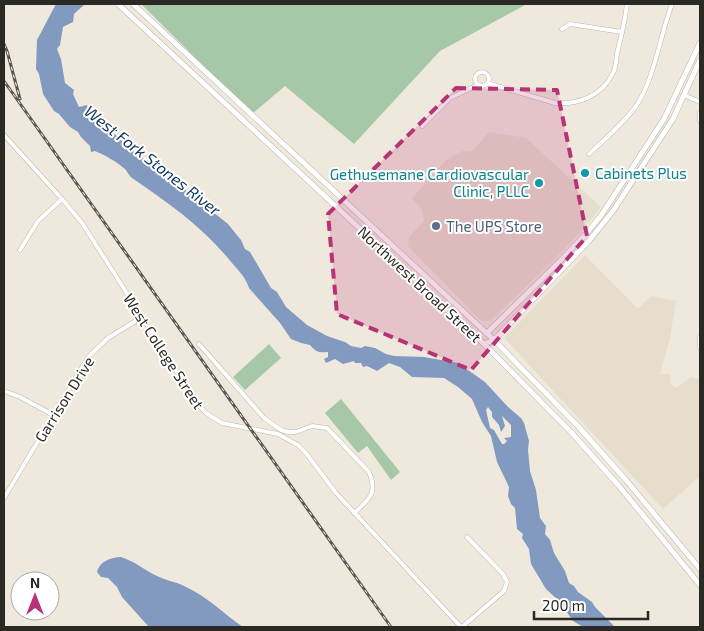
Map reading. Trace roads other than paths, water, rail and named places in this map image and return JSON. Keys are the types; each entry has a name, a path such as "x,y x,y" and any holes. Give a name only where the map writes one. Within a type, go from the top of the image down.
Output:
{"main road":[{"name":"Northwest Broad Street","path":"118,4 484,344 570,431 620,486 700,585"},
{"name":"Northwest Broad Street","path":"133,4 487,333 577,425 681,544 699,568"},
{"path":"484,344 487,333 587,233 602,214 669,110 700,46"},
{"path":"484,344 494,340 600,229 673,119 700,60"},
{"path":"206,86 213,78"},
{"path":"245,122 252,114"},
{"path":"652,139 658,143"},
{"path":"342,212 349,205"},
{"path":"378,246 385,239"},
{"path":"406,271 412,264"},
{"path":"570,431 577,425"},
{"path":"620,486 626,480"},
{"path":"673,551 681,544"},
{"path":"690,573 699,568"}],"street":[{"path":"487,83 554,103 581,102 603,88 614,73 628,4"},
{"path":"589,154 627,118 637,104 656,57 672,4"},
{"path":"562,29 570,24 622,32"},
{"path":"422,126 450,98 478,85 483,86 487,83 489,80 488,75 484,72 476,74 475,79 478,85"},
{"path":"684,95 700,102"},
{"path":"700,113 700,121"},
{"name":"West College Street","path":"4,136 82,223 197,403 206,413 222,423 278,434 298,445 354,514 461,627"},
{"path":"20,250 38,221 62,199"},
{"name":"Garrison Drive","path":"4,498 89,356 108,338 142,317"},
{"path":"700,337 700,348"},
{"path":"199,344 264,418 281,430 288,432 296,432 312,426 327,428 364,466 372,480 372,492 368,501 354,514"},
{"path":"4,391 20,397 53,415"},
{"path":"461,627 504,592 507,582 503,574 467,537"}],"water":[{"path":"56,4 84,5 74,14 73,22 63,27 60,45 57,49 61,59 65,83 74,90 73,94 79,107 87,105 88,111 93,111 100,122 126,146 157,169 165,171 184,189 228,224 241,240 245,249 250,252 271,288 277,292 286,307 307,325 351,346 375,348 394,356 424,357 458,363 485,382 521,418 529,441 530,471 536,490 540,518 546,526 545,534 550,540 554,553 565,571 569,583 592,602 615,627 583,627 573,621 560,602 546,589 531,564 529,549 522,538 523,534 517,529 515,508 508,496 509,487 497,462 491,436 482,422 472,399 444,378 412,377 400,367 389,363 377,371 367,366 363,367 361,363 355,363 354,361 343,364 335,359 326,363 324,359 328,357 328,352 318,352 310,345 291,339 280,323 249,288 240,272 198,227 131,177 125,169 111,159 95,151 91,152 90,146 78,132 70,127 54,111 43,94 39,74 36,69 37,40","holes":["488,407 492,412 492,417 499,425 501,432 505,426 502,416 511,425 511,437 504,438 507,441 504,444 502,444 494,430 490,428 486,410"]},
{"path":"121,557 159,577 197,593 243,627 149,627 122,597 117,587 108,578 101,577 97,572 100,565 106,561"}],"railway":[{"path":"4,44 20,99"},
{"path":"4,81 391,627"}],"place":[{"name":"Cabinets Plus","path":"585,173"},
{"name":"Gethusemane Cardiovascular Clinic, PLLC","path":"539,183"},
{"name":"The UPS Store","path":"436,226"}],"water label":[{"name":"West Fork Stones River","path":"153,160"}]}
